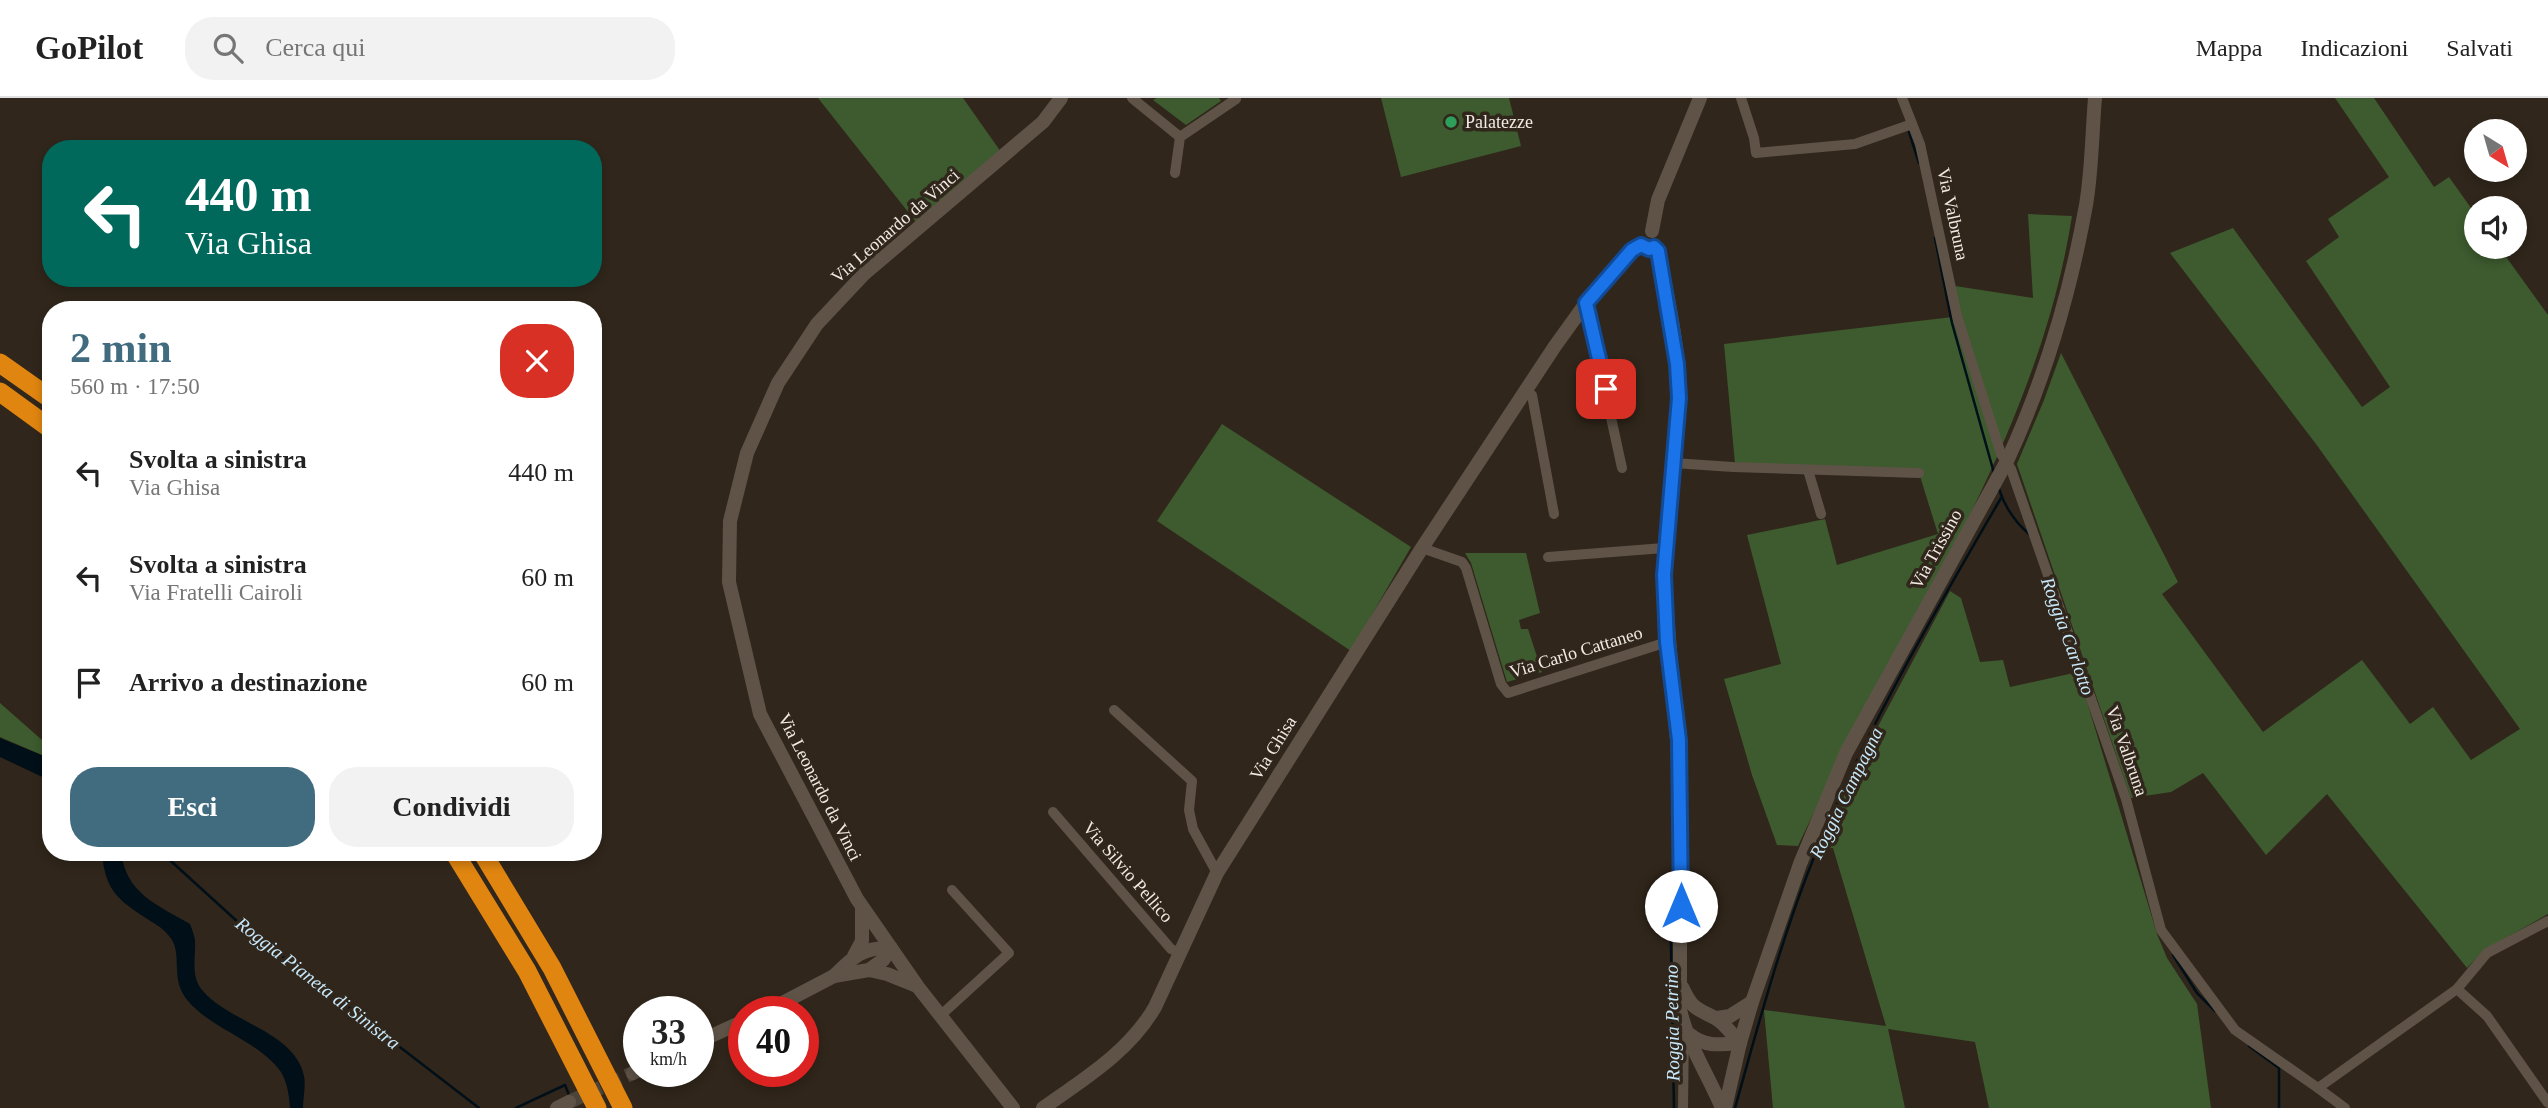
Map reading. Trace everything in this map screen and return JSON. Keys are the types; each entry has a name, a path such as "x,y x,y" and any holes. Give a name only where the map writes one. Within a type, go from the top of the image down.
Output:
{"highway":[{"path":"0,363 42,393"},
{"path":"0,392 42,422"},
{"path":"460,861 527,971 597,1108"},
{"path":"487,861 558,978 623,1108"}],"street":[{"name":"Via Leonardo da Vinci","path":"1013,1108 918,987 862,906 760,714 729,582 730,521 747,453 778,383 817,324 864,274 1043,122 1061,98"},
{"path":"1132,98 1180,137"},
{"path":"1175,173 1180,137 1236,98"},
{"name":"Via Ghisa","path":"1647,246 1639,240 1641,234 1646,230 1652,231 1658,200 1700,98"},
{"path":"1741,98 1756,153 1855,144 1912,124"},
{"name":"Via Valbruna","path":"1902,98 1920,144 1957,316 2001,454 2007,461 2126,799 2161,930 2235,1030 2346,1108"},
{"name":"Via Trissino","path":"1724,1108 1752,1002 1800,864 1846,753 2007,461 2028,415 2064,308 2087,202 2095,98"},
{"path":"1647,246 1658,251 1667,294 1679,398 1664,548 1667,642 1679,740 1683,1108"},
{"name":"Via Ghisa","path":"1043,1108 1099,1068 1134,1038 1155,1007 1217,873 1422,548 1586,303 1632,250 1647,246"},
{"path":"1586,303 1622,468"},
{"path":"1525,391 1532,395 1554,514"},
{"path":"1673,463 1919,472"},
{"path":"1808,470 1821,514"},
{"name":"Via Carlo Cattaneo","path":"1422,548 1462,562 1466,568 1501,684 1507,693 1667,642"},
{"path":"1548,557 1664,548"},
{"path":"1114,710 1192,781 1189,810 1193,829 1217,873"},
{"name":"Via Silvio Pellico","path":"1053,812 1171,949 1180,953"},
{"path":"940,1016 1009,953 953,890"},
{"path":"854,957 862,941 862,906"},
{"path":"2318,1088 2457,989 2487,953 2548,921"},
{"path":"796,996 834,976 854,957 871,948 891,948"},
{"path":"869,970 883,960 891,948"},
{"path":"834,976 869,970 887,974 918,987"},
{"path":"1681,985 1687,999 1695,1008 1717,1018 1740,1043"},
{"path":"2457,989 2487,1016 2548,1103"},
{"path":"1717,1018 1730,1016 1752,1002"},
{"path":"1684,1031 1700,1043 1740,1043"},
{"path":"1684,1031 1724,1108"}],"green space":[{"path":"818,98 963,98 1001,152 916,222"},
{"path":"1219,98 1221,101 1186,125 1153,100"},
{"name":"Palatezze","path":"1381,98 1509,98 1521,146 1401,177"},
{"path":"2335,98 2374,98 2434,187 2449,177 2464,198 2464,259 2508,259 2548,315 2548,914 2484,950 2467,968 2327,794 2266,855 2203,773 2171,792 2131,798 2017,464 2061,353 2178,582 2162,594 2263,732 2362,660 2410,724 2433,707 2471,760 2520,729 2316,444 2170,253 2233,228 2362,407 2390,387 2306,261 2339,237 2328,219 2389,177"},
{"path":"2028,214 2072,216 2054,301 2027,382 1995,462 1957,540 1798,846 1777,845 1752,775 1724,679 1781,664 1747,535 1825,519 1837,565 1938,534 1919,473 1735,464 1724,344 1961,316 1955,286 2033,298"},
{"path":"1222,424 1411,547 1351,651 1157,521"},
{"path":"1465,553 1526,553 1540,613 1519,620 1521,629 1528,629 1542,672 1507,682 1471,563"},
{"path":"1950,591 1961,598 1980,662 2003,660 2010,687 2078,672 2157,934 2167,958 2197,1004 2211,1108 1989,1108 1975,1042 1888,1029 1905,1108 1773,1108 1764,1010 1886,1026 1833,848 1820,849 1858,764"},
{"path":"0,703 42,740 42,755 0,737"}],"shaded area":[{"path":"0,738 42,755 42,777 0,757"},
{"path":"103,861 123,861 129,878 145,897 190,924 195,940 195,973 199,985 214,1002 275,1038 288,1049 298,1061 304,1076 303,1108 290,1108 284,1077 268,1058 209,1019 188,1001 179,985 172,940 116,894"}],"waterway":[{"name":"Roggia Carlotto","path":"1909,132 1919,163"},
{"name":"Roggia Carlotto","path":"1935,238 1952,323 1994,473"},
{"name":"Roggia Carlotto","path":"1999,489 2011,514 2030,535"},
{"name":"Roggia Campagna","path":"1735,1108 1768,990 1807,875 1827,826 1896,683 2001,498"},
{"name":"Roggia Pianeta di Sinistra","path":"171,861 239,923 479,1108"},
{"name":"Roggia Petrino","path":"1670,895 1674,1108"},
{"name":"Roggia Carlotto","path":"2173,955 2197,993 2215,1011"},
{"name":"Roggia Carlotto","path":"2249,1046 2279,1068 2279,1108"},
{"name":"Roggia Pianeta di Sinistra","path":"516,1108 565,1085 569,1095"}],"tunnel":[{"path":"569,1102 623,1078"}],"place":[{"name":"Palatezze","path":"1451,122"}],"route":[{"path":"1606,389 1586,303 1632,250 1641,245 1649,249 1654,247 1658,251 1667,294 1679,398 1664,548 1664,575 1667,642 1679,740 1681,906"}]}
